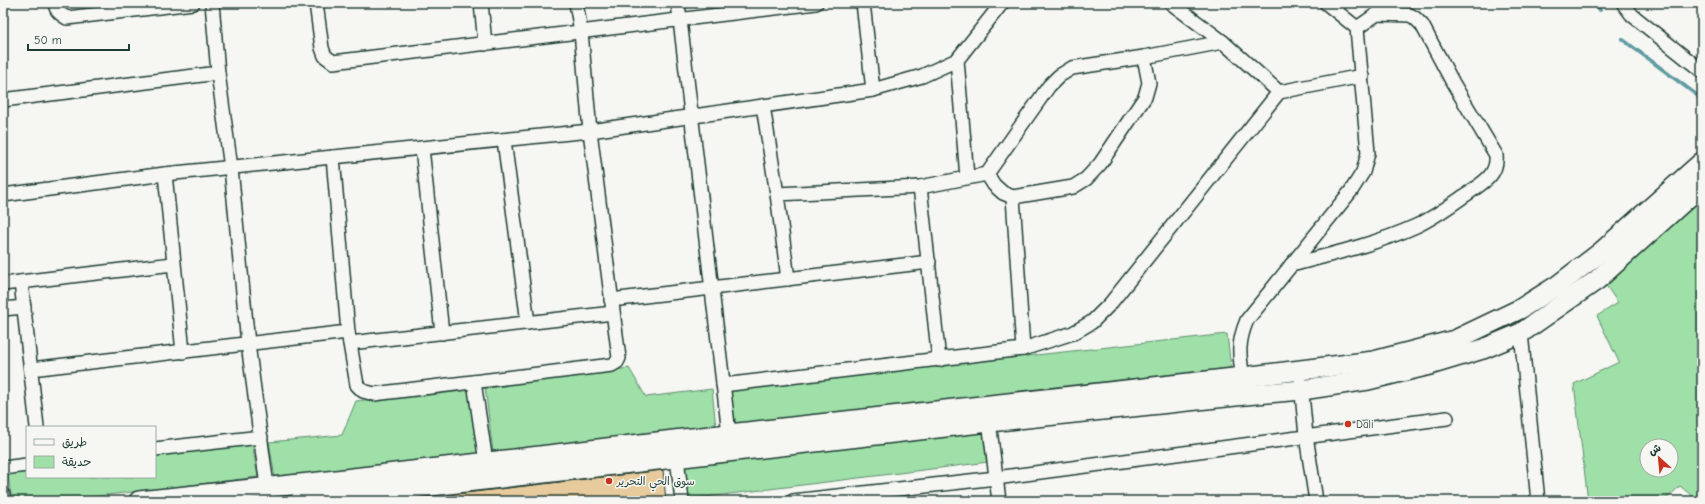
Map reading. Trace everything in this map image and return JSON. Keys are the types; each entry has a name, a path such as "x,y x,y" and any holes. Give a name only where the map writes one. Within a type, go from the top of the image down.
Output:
{"street":[{"path":"55,3 60,14 67,18 97,9 193,3"},
{"path":"212,3 218,73 231,168 248,344 268,494"},
{"path":"316,3 322,48 325,56 333,62 816,3"},
{"path":"481,3 486,44"},
{"path":"333,157 349,338 357,386 363,391 374,394 612,365 617,362 619,358 590,131 581,32 576,3"},
{"path":"678,3 730,443"},
{"path":"863,3 874,90"},
{"path":"3,194 165,174 590,131 691,115 874,90 922,76 956,60 1002,3"},
{"path":"1171,3 1223,42 1279,92"},
{"path":"1244,386 1239,347 1240,336 1247,320 1351,191 1363,172 1368,153 1357,28 1326,3"},
{"path":"1623,3 1632,15 1702,71"},
{"path":"1291,264 1355,248 1416,226 1456,202 1487,179 1497,164 1496,156 1453,83 1422,25 1415,18 1410,15 1377,8 1357,28"},
{"path":"777,194 920,187 987,174 1049,86 1059,76 1072,68 1144,57 1223,42"},
{"path":"987,174 994,185 1003,193 1013,197 1073,187 1086,179 1100,164 1145,97 1149,83 1144,57"},
{"path":"956,60 967,177"},
{"path":"3,100 218,73"},
{"path":"723,386 1023,349 1073,333 1092,322 1110,304 1279,92 1362,76"},
{"path":"763,106 777,194 788,279"},
{"path":"504,140 528,323"},
{"path":"422,148 442,333"},
{"path":"1244,386 1300,369 1374,361 1455,340 1520,310 1558,285 1601,252 1702,162"},
{"path":"165,174 183,352"},
{"path":"300,501 320,494 486,462 674,440 730,443 988,413 1244,386 1302,390 1368,380 1430,365 1483,349 1521,333 1597,280 1702,185"},
{"path":"920,187 939,360"},
{"path":"1013,197 1023,349"},
{"path":"611,300 929,262"},
{"path":"3,284 173,264"},
{"path":"21,282 37,426"},
{"path":"3,310 24,307"},
{"path":"31,369 248,344 442,333 613,313"},
{"path":"1521,333 1538,501"},
{"path":"1300,369 1306,436 1316,501"},
{"path":"474,382 486,462"},
{"path":"988,413 999,501"},
{"path":"793,501 853,497 1447,418"},
{"path":"156,449 261,437"},
{"path":"674,440 678,459 682,501"},
{"path":"139,501 268,494 320,494 678,459 730,443"},
{"path":"3,468 26,465"},
{"path":"3,495 4,501"}],"green space":[{"path":"1702,198 1702,501 1698,501 1680,486 1664,501 1588,501 1574,384 1619,362 1597,316 1618,303 1605,284"},
{"path":"1227,334 1231,368 732,425 727,389"},
{"path":"629,368 646,397 712,389 716,428 493,452 485,387"},
{"path":"469,387 478,455 275,478 269,442 342,435 356,401"},
{"path":"984,429 988,462 689,499 685,465"},
{"path":"252,444 258,477 56,501 12,501 7,470 26,468 26,478 156,478 156,455"}],"building":[{"name":"سوق الحي التحرير","path":"663,470 666,501 448,501 448,495"}],"waterway":[{"path":"1596,3 1600,10"},
{"path":"1622,39 1702,99"}],"place":[{"name":"Dali","path":"1348,424"},
{"name":"سوق الحي التحرير","path":"609,481"}]}
